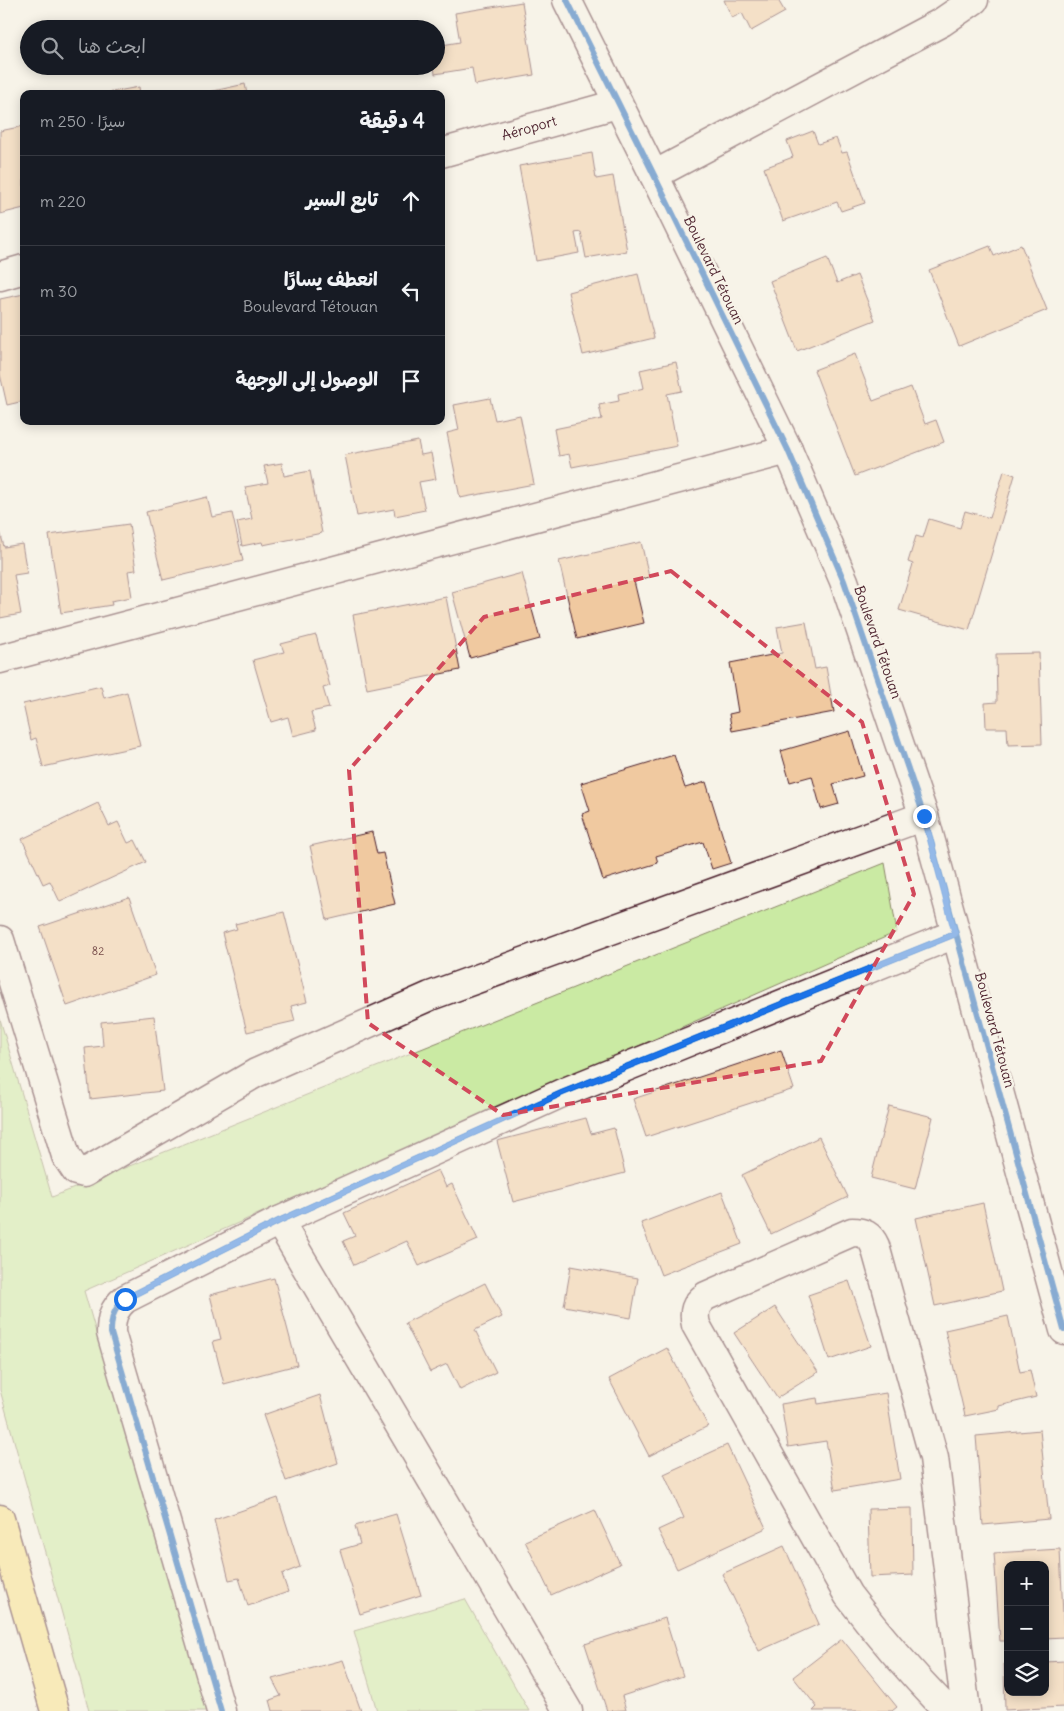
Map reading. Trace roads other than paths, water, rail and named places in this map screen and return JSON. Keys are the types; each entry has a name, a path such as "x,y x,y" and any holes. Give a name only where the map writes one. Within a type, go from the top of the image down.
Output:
{"highway":[{"path":"0,1519 55,1711"}],"street":[{"name":"Boulevard Tétouan","path":"566,0 788,450 844,581 924,816 1064,1330"},
{"path":"654,175 942,22 974,0"},
{"name":"Aéroport","path":"445,152 617,104"},
{"path":"0,276 20,270"},
{"path":"0,659 788,450"},
{"path":"0,940 66,1156 76,1171 84,1173 256,1073 430,996 924,816"},
{"path":"221,1711 111,1333 113,1313 118,1305 125,1299 279,1221 562,1093 955,934"},
{"path":"279,1221 568,1711"},
{"path":"948,1711 922,1685 871,1627 848,1595 696,1325 694,1316 697,1304 706,1296 852,1232 866,1234 871,1238 875,1246 934,1458 966,1711"}]}
